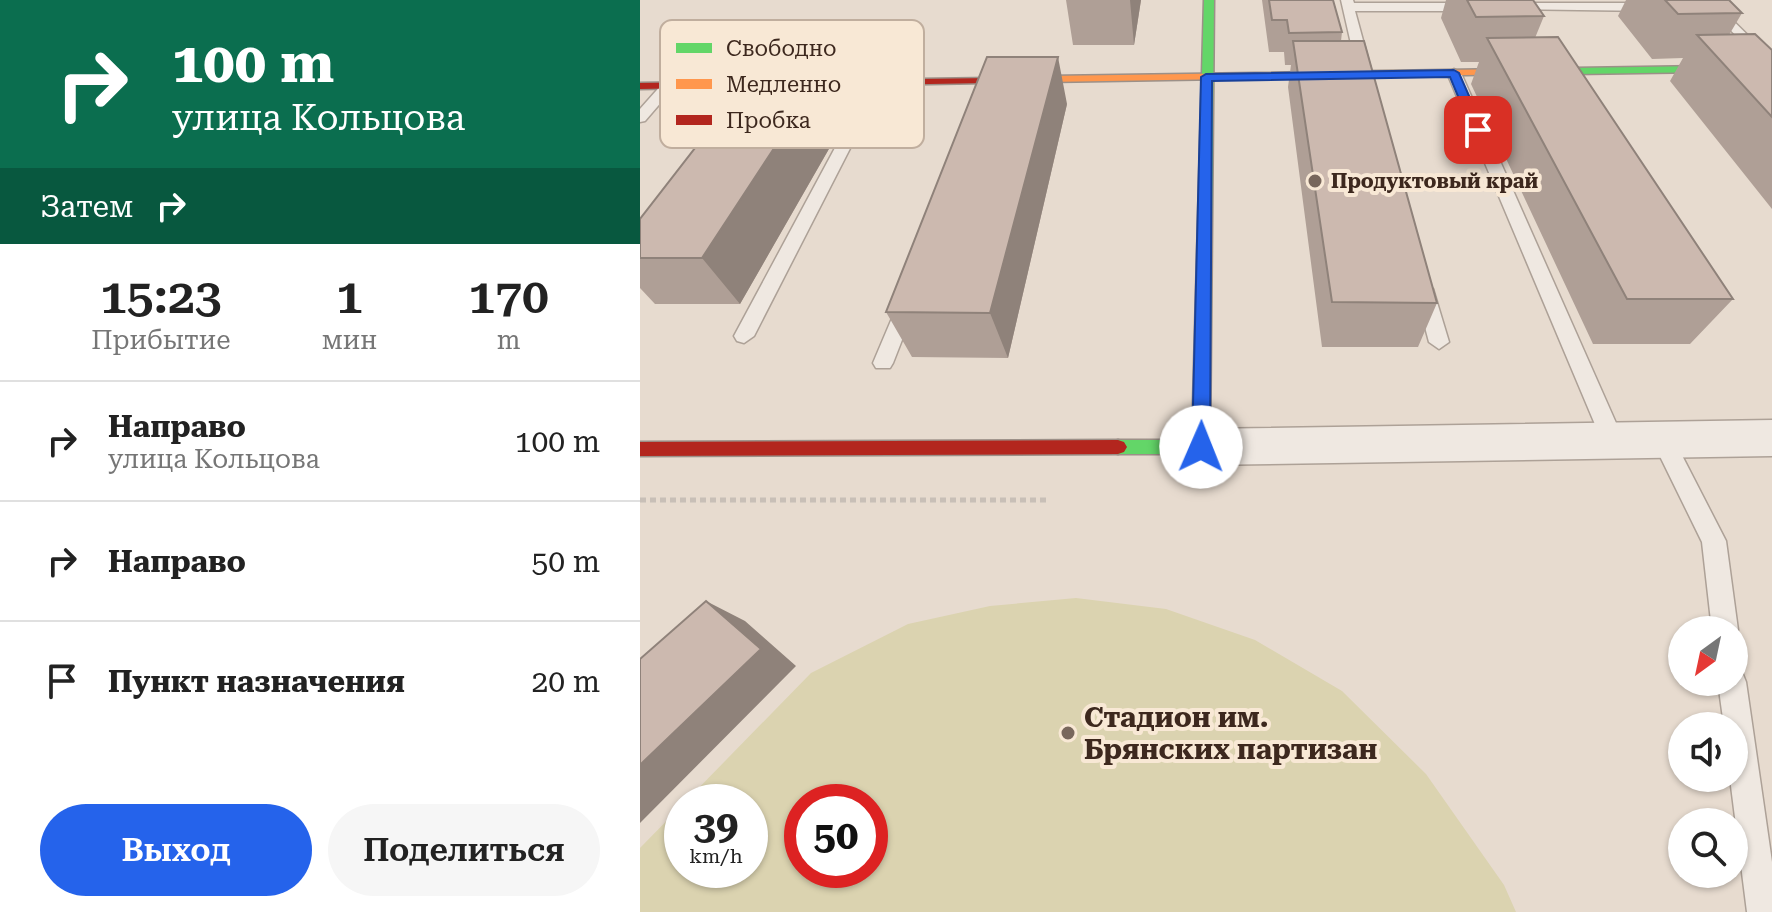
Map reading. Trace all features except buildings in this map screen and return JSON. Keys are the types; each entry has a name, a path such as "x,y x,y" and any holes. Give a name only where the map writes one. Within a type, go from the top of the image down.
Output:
{"street":[{"path":"1201,447 1209,0"},
{"path":"924,84 994,88 1206,77 1367,82 1454,73 1772,67"},
{"path":"640,86 660,85"},
{"path":"640,449 1201,447 1772,438"}],"lane":[{"path":"1367,82 1348,4 1664,7"},
{"path":"1704,5 1772,67"},
{"path":"1727,69 1745,88"},
{"path":"1454,73 1613,441"},
{"path":"640,118 660,95"},
{"path":"744,336 842,148"},
{"path":"1419,267 1439,342"},
{"path":"883,363 912,292"},
{"path":"1663,440 1714,541 1723,616"},
{"path":"1734,696 1763,912"}],"path":[{"path":"640,500 1048,500"}],"shaded area":[{"name":"Стадион им. Брянских партизан","path":"1076,598 1166,609 1255,640 1342,691 1426,774 1504,885 1516,912 640,912 640,848 664,823 664,888 768,888 768,784 703,784 811,673 908,624 990,606"}],"traffic: fast":[{"path":"1118,447 1201,447 1209,0"},
{"path":"1575,71 1772,68"}],"traffic: slow":[{"path":"986,80 1575,71"}],"traffic: jam":[{"path":"924,81 986,80"},
{"path":"640,86 660,86"},
{"path":"640,449 1118,447"}],"place":[{"name":"Продуктовый край","path":"1315,181"},
{"name":"Стадион им. Брянских партизан","path":"1068,733"}],"route":[{"path":"1201,447 1206,77 1454,73 1478,130"}]}
